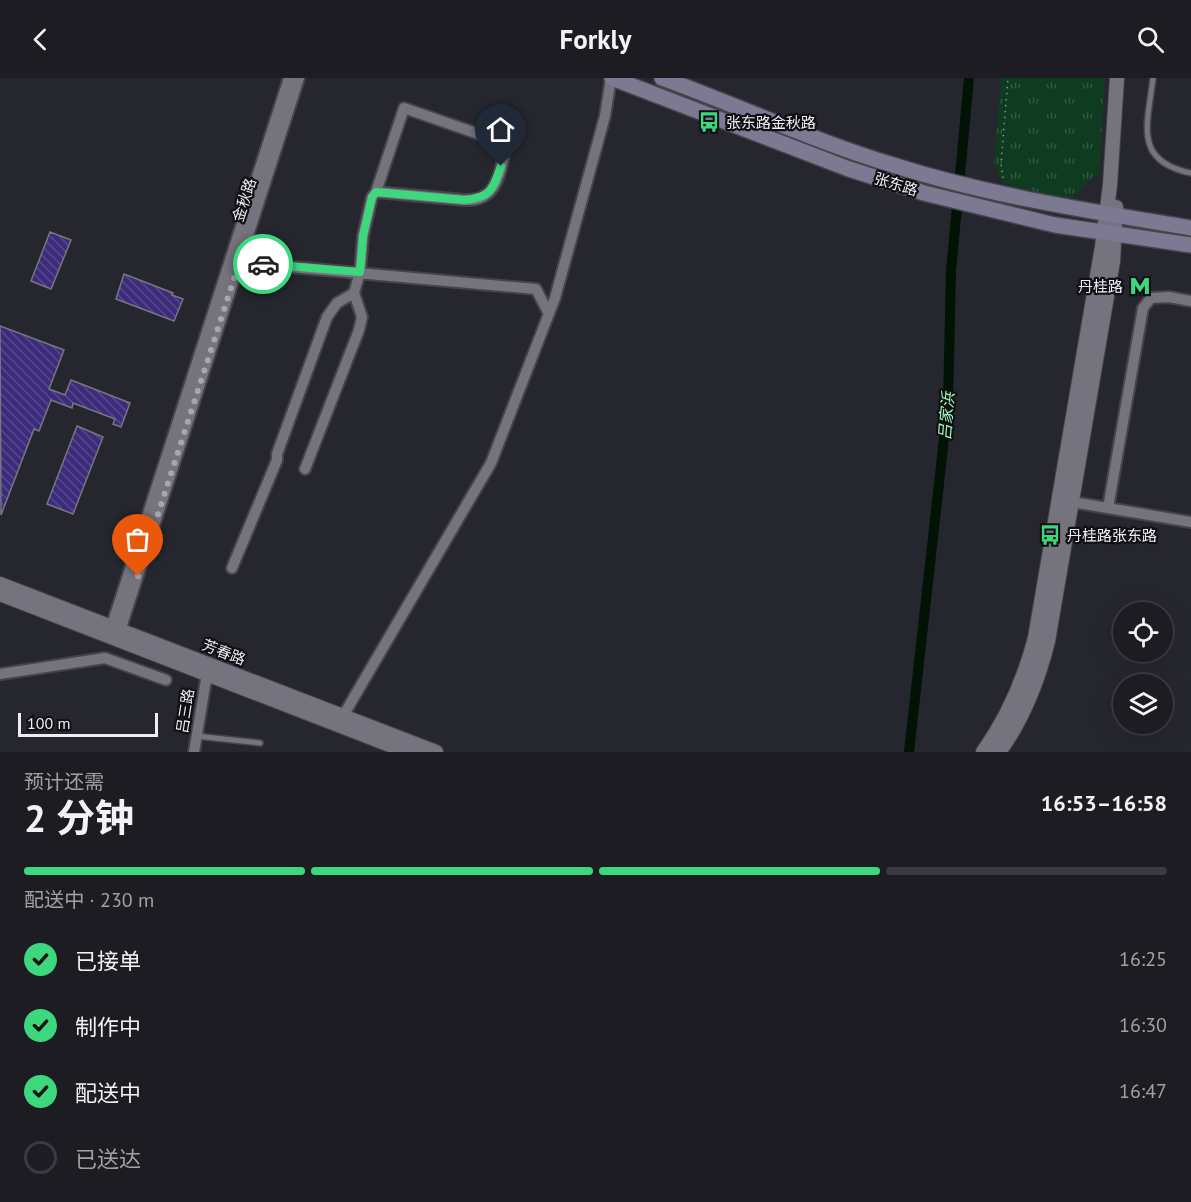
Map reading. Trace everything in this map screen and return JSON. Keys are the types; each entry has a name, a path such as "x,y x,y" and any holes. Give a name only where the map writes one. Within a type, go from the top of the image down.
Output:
{"main road":[{"name":"张东路","path":"612,78 849,169 924,193 1055,225 1191,245"},
{"name":"张东路","path":"662,78 855,152 925,175 995,193 1191,228"}],"street":[{"name":"金秋路","path":"114,633 289,78"},
{"name":"金秋路","path":"114,633 299,78"},
{"path":"343,716 491,463 549,314 605,116 612,78"},
{"path":"983,752 1009,711 1026,672 1035,638 1110,233 1117,78"},
{"path":"1111,215 1124,78"},
{"path":"305,469 359,330 362,317 354,292 360,272 363,236 372,197 376,192 404,108 493,139 505,146 493,188 487,195 478,199 464,200 376,192"},
{"path":"999,752 1021,717 1041,668 1048,641 1113,261 1110,233"},
{"path":"240,260 248,263 536,289 549,314"},
{"path":"232,568 277,460 277,454 327,316 337,303 354,292"},
{"path":"1108,508 1143,308 1151,298 1169,297 1191,301"},
{"path":"1072,502 1191,522"},
{"name":"芳春路","path":"0,584 114,633 151,652 408,752"},
{"name":"芳春路","path":"0,594 114,633 436,752"},
{"path":"145,672 151,652"},
{"path":"0,674 105,658 166,680"},
{"name":"吕三路","path":"194,752 207,674"}],"lane":[{"path":"1153,78 1146,135 1150,147 1160,160 1172,168 1191,173"},
{"path":"196,736 260,743"}],"path":[{"path":"1003,178 1001,164 1008,78"}],"green space":[{"path":"1001,78 1105,78 1099,175 1092,178 1071,200 1002,183 994,163"}],"building":[{"path":"50,232 71,240 51,289 31,281"},
{"path":"124,274 183,299 174,321 116,299"},
{"path":"0,326 64,350 49,389 65,395 71,380 130,403 121,427 113,424 115,419 73,403 72,408 51,400 39,431 34,429 1,515"},
{"path":"77,426 103,437 73,514 47,504"}],"waterway":[{"name":"吕家浜","path":"909,752 948,403 951,271 969,78"}],"way so far":[{"path":"138,576 240,260 263,264"}],"place":[{"name":"张东路金秋路","path":"709,122"},
{"name":"丹桂路","path":"1140,286"},
{"name":"丹桂路张东路","path":"1050,535"}],"route":[{"path":"263,264 360,272 363,236 372,197 376,192 464,200 478,199 487,195 493,188 501,166"}]}
